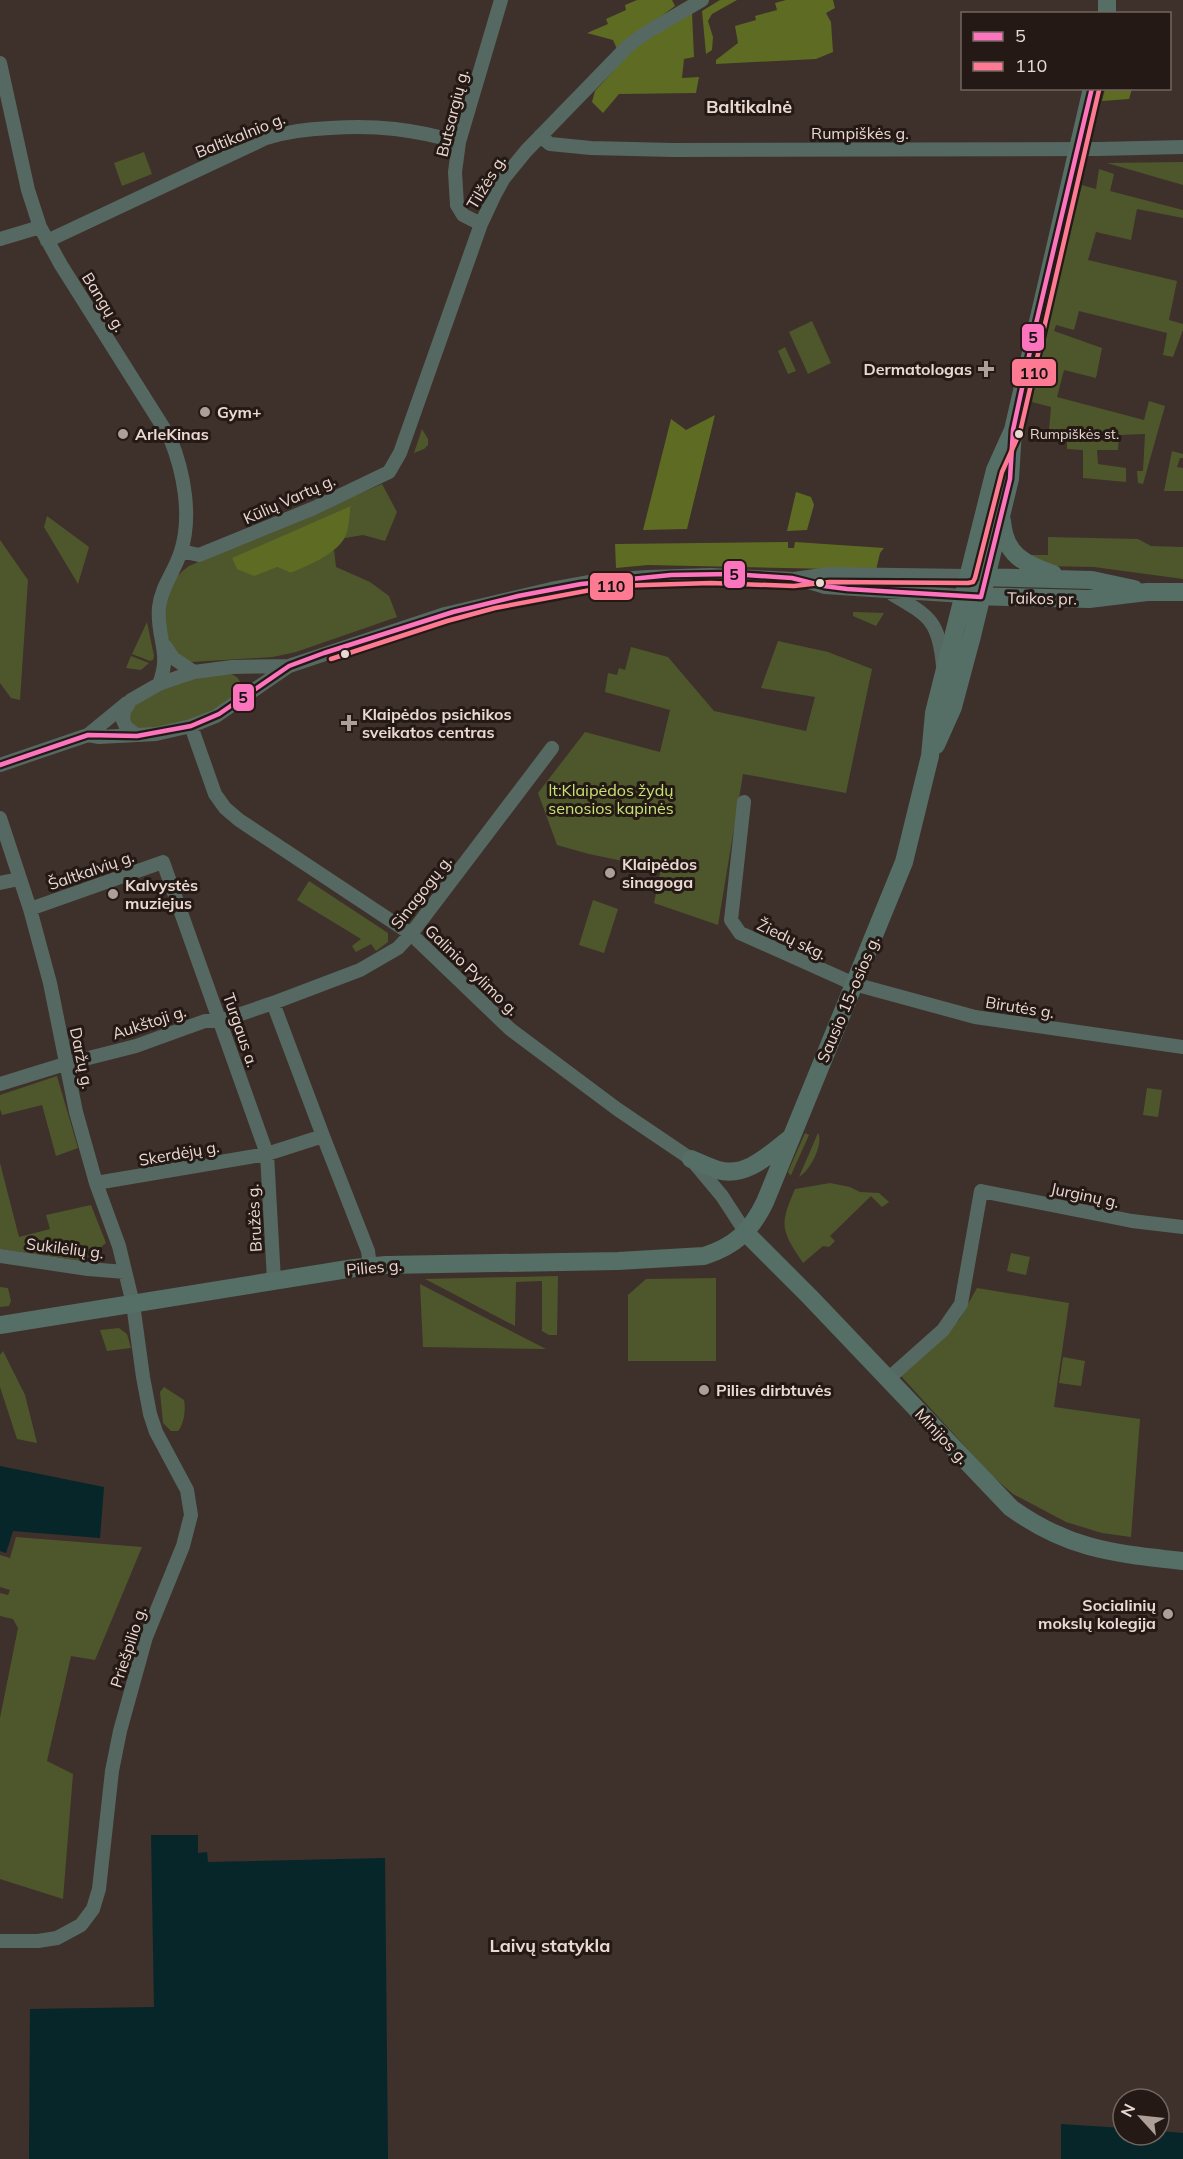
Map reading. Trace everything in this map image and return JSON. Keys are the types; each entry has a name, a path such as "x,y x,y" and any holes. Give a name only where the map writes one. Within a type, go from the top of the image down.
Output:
{"main road":[{"name":"Sausio 15-osios g.","path":"977,577 1001,514 1010,479 1013,430 1092,90"},
{"name":"Sausio 15-osios g.","path":"930,756 953,707 995,470 1013,430"},
{"path":"1001,514 1006,541 1022,562 1066,579"},
{"name":"Taikos pr.","path":"977,577 1092,580 1148,592"},
{"name":"Taikos pr.","path":"972,597 1089,599 1148,592 1183,592"},
{"name":"Sausio 15-osios g.","path":"746,1233 765,1202 904,862 930,756 934,712 972,597"},
{"path":"692,1159 719,1170 733,1171 756,1163 790,1138"},
{"name":"Pilies g.","path":"0,1325 370,1266 704,1256 717,1252 746,1233"},
{"name":"Minijos g.","path":"746,1233 810,1297 996,1494 1028,1521 1062,1538 1096,1550 1183,1561"}],"street":[{"name":"Butsargių g.","path":"481,224 463,215 457,205 455,172 459,142 501,0"},
{"name":"Tilžės g.","path":"400,453 481,224 504,178 540,136 628,46 702,0"},
{"name":"Bangų g.","path":"0,63 28,190 46,241 170,438 181,468 184,488 184,531 181,551"},
{"name":"Baltikalnio g.","path":"46,241 266,138 282,133 299,129 370,126 413,130 459,142"},
{"name":"Rumpiškės g.","path":"540,136 550,144 651,150 1183,147"},
{"path":"0,238 40,227"},
{"name":"Kūlių Vartų g.","path":"181,551 199,555 314,508 389,472 400,453"},
{"path":"159,684 165,661 158,624 159,606 162,591 181,551"},
{"name":"Taikos pr.","path":"794,579 829,573 977,577"},
{"name":"Taikos pr.","path":"88,735 99,737 173,732 216,716 289,666 493,601 595,581 711,575 794,579 825,587 972,597"},
{"path":"887,592 925,615 933,623 942,651 944,676"},
{"path":"162,642 173,658 194,672"},
{"name":"Taikos pr.","path":"88,735 131,700 159,684 194,672 232,667 289,666"},
{"path":"232,667 247,679 243,698"},
{"path":"131,700 124,711 123,720 126,727 136,735"},
{"name":"Galinio Pylimo g.","path":"191,726 215,795 225,808 239,820 411,934 495,1016 516,1033 617,1109 692,1159 722,1196 746,1233"},
{"path":"0,765 88,735"},
{"name":"Sinagogų g.","path":"205,1021 220,1021 273,1003 360,970 398,948 552,748"},
{"name":"Žiedų skg.","path":"744,802 731,920 740,933 854,984"},
{"name":"Daržų g.","path":"0,818 30,909 50,982 65,1064 96,1183 120,1246 133,1304"},
{"name":"Šaltkalvių g.","path":"30,909 163,862"},
{"name":"Turgaus a.","path":"163,862 267,1154"},
{"path":"0,883 19,879"},
{"name":"Birutės g.","path":"854,984 975,1017 1183,1047"},
{"path":"273,1003 368,1251 370,1266"},
{"name":"Aukštoji g.","path":"0,1084 136,1046 205,1021"},
{"path":"267,1154 323,1136"},
{"name":"Skerdėjų g.","path":"96,1183 267,1154"},
{"name":"Bružės g.","path":"267,1154 274,1280"},
{"name":"Jurginų g.","path":"888,1379 943,1330 961,1304 981,1191 1131,1221 1183,1227"},
{"name":"Sukilėlių g.","path":"0,1256 125,1272"},
{"name":"Priešpilio g.","path":"0,1941 38,1941 57,1938 81,1925 93,1909 99,1889 112,1770 120,1731 146,1637 188,1531 190,1515 187,1490 156,1432 149,1408 133,1304"}],"green space":[{"path":"637,0 672,0 675,6 617,49 613,40 587,33 608,24 606,19 626,10 625,5"},
{"path":"720,0 737,0 712,14 708,21 713,37 712,50 706,54 702,11"},
{"path":"786,0 833,0 835,8 826,13 831,22 833,52 816,59 716,64 716,60 738,43 735,26 756,20 755,16 777,10 775,3"},
{"path":"692,13 694,57 684,59 682,78 699,77 696,93 619,94 603,113 592,102 595,91 637,45"},
{"path":"1105,90 1132,90 1129,99 1102,101"},
{"path":"144,152 152,174 122,186 114,163"},
{"path":"1183,162 1183,185 1107,163"},
{"path":"1099,169 1114,174 1110,191 1183,210 1183,218 1137,209 1131,240 1096,232 1088,260 1177,281 1169,320 1183,324 1183,330 1173,357 1163,355 1167,333 1079,311 1074,330 1056,325 1054,331 1102,348 1096,378 1064,370 1057,397 1144,420 1149,401 1165,406 1143,484 1138,483 1137,471 1143,471 1145,434 1119,435 1118,450 1097,450 1098,464 1126,468 1126,482 1083,478 1083,450 1067,449 1067,431 1049,430 1051,407 1032,402 1082,185 1096,189"},
{"path":"812,321 831,363 808,374 789,332"},
{"path":"785,347 796,371 788,374 778,351"},
{"path":"715,415 687,529 643,530 671,419 686,430"},
{"path":"422,429 428,439 428,445 414,453"},
{"path":"1172,451 1183,454 1177,467 1183,468 1183,491 1164,491"},
{"path":"382,484 397,512 385,541 363,535 345,538 351,507 232,559 277,567 291,573 334,550 336,567 370,582 389,596 397,617 296,652 273,657 192,662 175,652 166,633 164,611 172,584 185,569"},
{"path":"796,492 811,497 814,505 807,530 787,531"},
{"path":"351,506 346,536 339,545 320,559 291,573 277,567 254,576 237,569 232,558"},
{"path":"47,516 89,547 78,584 44,527"},
{"path":"1048,537 1138,539 1151,546 1183,547 1183,579 1094,567 1043,566 1028,555 1048,555"},
{"path":"0,540 28,580 20,700 11,698 0,683"},
{"path":"788,542 788,548 794,548 795,542 884,548 880,553 876,570 648,565 616,568 615,544"},
{"path":"853,612 884,613 876,626 853,616"},
{"path":"147,622 154,656 150,661 132,654"},
{"name":"lt:Klaipėdos žydų senosios kapinės","path":"778,641 828,652 872,669 846,793 743,774 718,925 654,903 661,869 557,845 538,793 585,732 660,752 670,710 605,692 608,673 617,675 619,668 625,670 631,647 668,657 714,711 806,731 815,697 761,688"},
{"path":"131,656 149,663 141,670 126,668"},
{"path":"228,673 240,680 239,694 203,715 173,725 144,729 132,727 127,717 134,706 157,690 186,681"},
{"path":"309,881 388,933 388,942 376,951 371,944 356,952 352,946 361,939 297,900"},
{"path":"593,900 618,909 604,953 579,945"},
{"path":"57,1076 78,1148 56,1156 42,1105 2,1115 0,1095"},
{"path":"1147,1088 1162,1090 1158,1117 1143,1115"},
{"path":"805,1133 809,1135 790,1175 788,1172"},
{"path":"818,1133 819,1144 815,1157 799,1177"},
{"path":"0,1163 19,1237 50,1229 46,1215 91,1205 106,1243 84,1261 0,1249"},
{"path":"830,1183 850,1187 860,1192 879,1193 889,1202 882,1207 871,1196 830,1236 835,1241 829,1247 823,1246 803,1263 787,1235 786,1212 795,1189"},
{"path":"1011,1253 1030,1257 1026,1275 1007,1271"},
{"path":"558,1276 557,1335 549,1335 542,1331 542,1281 516,1282 515,1326 425,1279"},
{"path":"716,1278 716,1361 628,1361 628,1295 646,1279"},
{"path":"420,1284 546,1349 423,1347"},
{"path":"0,1287 8,1288 11,1301 9,1306 0,1307"},
{"path":"977,1288 1069,1303 1054,1407 1140,1419 1131,1537 1102,1533 1066,1522 1013,1494 992,1476 901,1376 959,1320"},
{"path":"119,1328 127,1334 131,1348 107,1351 100,1330"},
{"path":"3,1351 25,1395 37,1443 17,1439 0,1387 0,1355"},
{"path":"1063,1357 1085,1361 1081,1386 1059,1383"},
{"path":"164,1387 184,1400 184,1416 178,1431 171,1431 163,1423 160,1392"},
{"path":"16,1537 142,1547 95,1660 71,1656 47,1761 73,1774 63,1899 0,1879 0,1718 18,1628 13,1619 0,1616 0,1593 8,1595 10,1590 0,1587 0,1555 10,1558"}],"water":[{"path":"0,1466 104,1487 100,1538 13,1531 6,1553 0,1551"},
{"path":"151,1835 198,1835 198,1853 207,1852 208,1862 385,1858 388,2159 29,2159 30,2009 154,2007"},
{"path":"1061,2124 1111,2127 1111,2147 1171,2147 1171,2132 1183,2133 1183,2159 1061,2159"}],"transit line":[{"name":"5","path":"0,765 88,735 137,736 191,726 219,714 289,666 324,653 453,612 581,584 671,575 732,574 792,578 847,589 981,597 1010,479 1013,430 1035,328 1092,90"},
{"name":"110","path":"331,659 447,621 495,608 612,586 711,583 794,586 829,582 973,582 1002,472 1020,432 1099,90"}],"place":[{"name":"Dermatologas","path":"986,369"},
{"name":"Gym+","path":"205,412"},
{"name":"ArleKinas","path":"123,434"},
{"name":"Rumpiškės st.","path":"1019,434"},
{"name":"Klaipėdos psichikos sveikatos centras","path":"349,723"},
{"name":"Klaipėdos sinagoga","path":"610,873"},
{"name":"Kalvystės muziejus","path":"113,894"},
{"name":"Pilies dirbtuvės","path":"704,1390"},
{"name":"Socialinių mokslų kolegija","path":"1168,1614"}],"district":[{"name":"Baltikalnė","path":"749,106"},
{"name":"Laivų statykla","path":"550,1945"}]}
